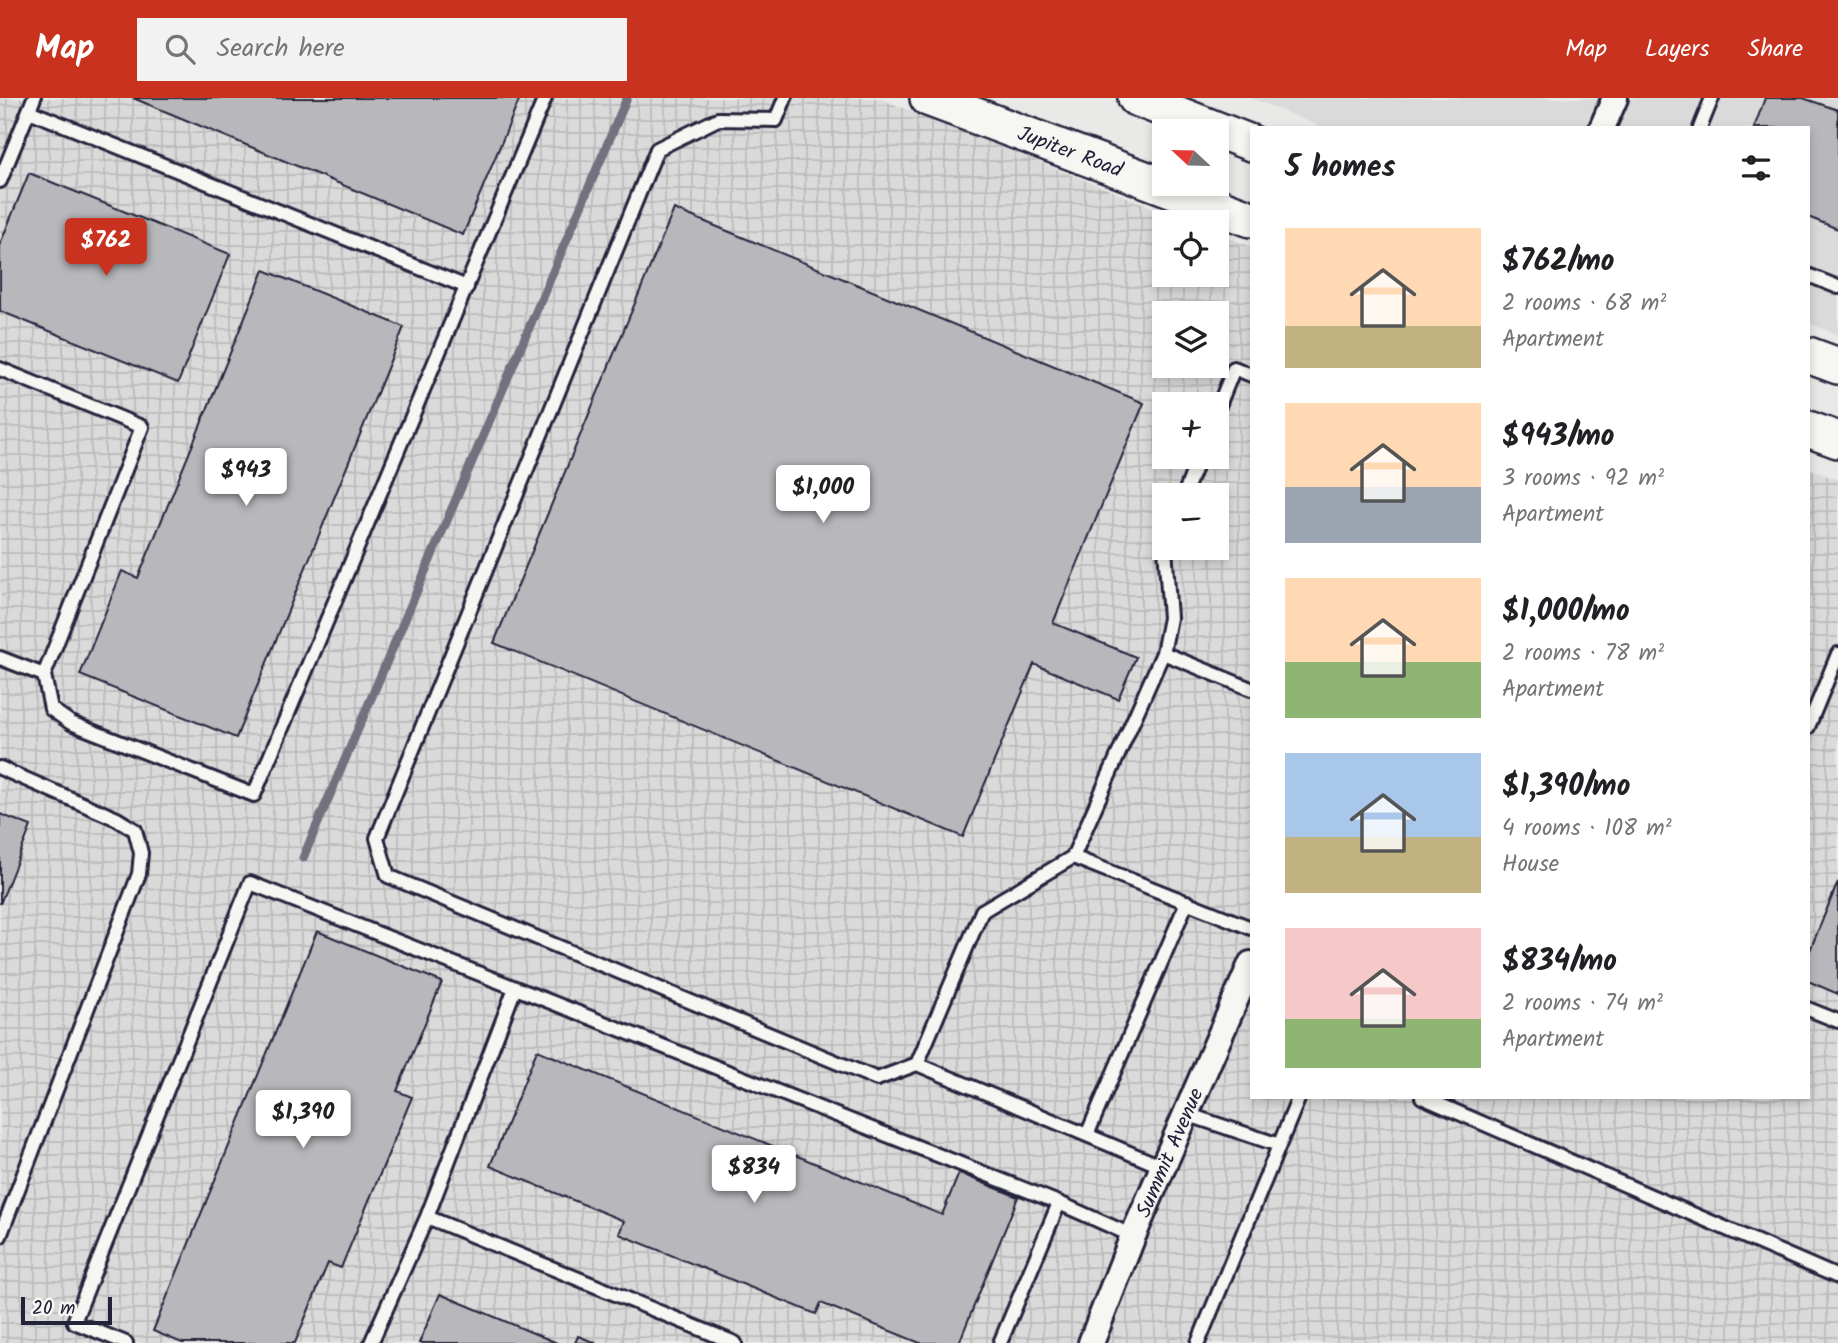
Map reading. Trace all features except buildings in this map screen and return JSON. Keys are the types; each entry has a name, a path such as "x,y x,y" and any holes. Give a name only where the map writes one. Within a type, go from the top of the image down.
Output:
{"main road":[{"name":"Jupiter Road","path":"928,98 1250,219"},
{"path":"1136,98 1250,143"},
{"path":"1810,356 1838,366"},
{"path":"1810,430 1838,440"}],"street":[{"path":"1603,126 1615,98"},
{"name":"Summit Avenue","path":"1091,1343 1133,1236 1250,966"}],"lane":[{"path":"0,181 34,98"},
{"path":"0,369 142,427 44,675 51,709 71,723 254,795 545,98"},
{"path":"785,98 776,120 718,119 657,149 377,838 388,876 877,1079 917,1064 1163,1167"},
{"path":"1701,126 1712,98"},
{"path":"29,111 467,288"},
{"path":"1810,276 1838,287"},
{"path":"1224,392 1234,368 1250,375"},
{"path":"917,1064 982,911 1073,857 1163,653 1170,618 1167,560"},
{"path":"1163,653 1250,689"},
{"path":"1810,722 1838,654"},
{"path":"0,658 44,675"},
{"path":"0,768 117,819 135,830 141,853 139,874 0,1236"},
{"path":"1073,857 1250,928"},
{"path":"126,1343 74,1322 250,883 1059,1203 1133,1236"},
{"path":"1087,1135 1187,902"},
{"path":"371,1343 427,1217 515,988"},
{"path":"1810,1010 1838,1021"},
{"path":"1198,1343 1298,1099"},
{"path":"1427,1099 1838,1277"},
{"path":"1186,1114 1279,1145"},
{"path":"1000,1343 1059,1203"},
{"path":"427,1217 735,1343"}],"shaded area":[{"path":"0,98 878,98 1160,210 1152,210 1152,287 1229,287 1229,238 1250,247 1250,1099 1810,1099 1810,469 1838,480 1838,1343 0,1343"},
{"path":"1251,98 1838,98 1838,335 1810,324 1810,126 1319,126"}],"waterway":[{"path":"303,858 627,98"}]}
